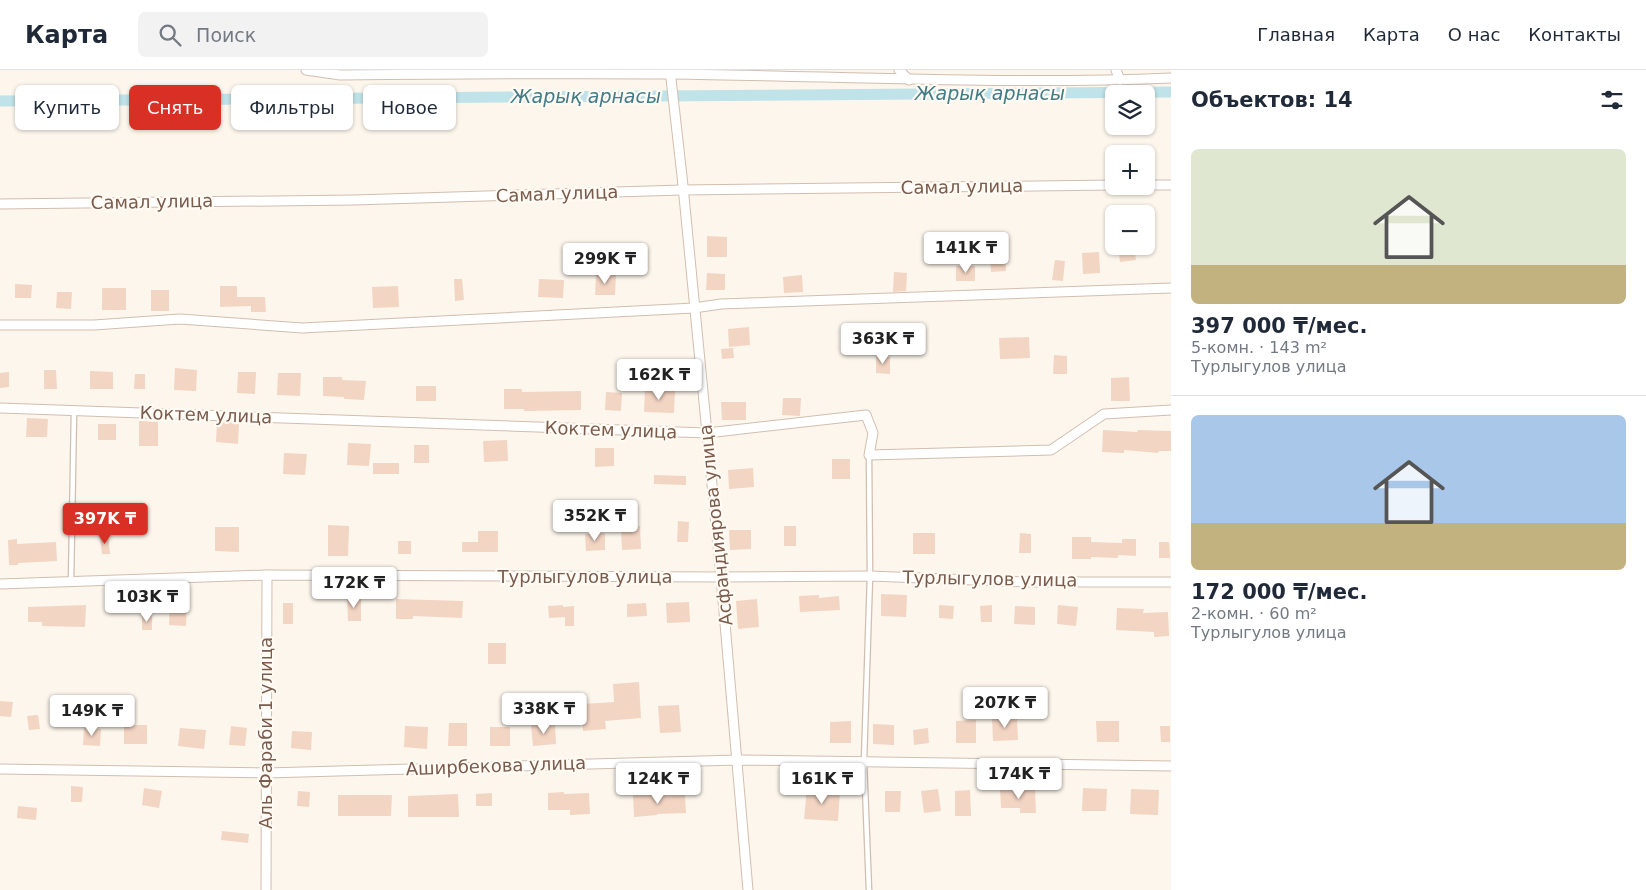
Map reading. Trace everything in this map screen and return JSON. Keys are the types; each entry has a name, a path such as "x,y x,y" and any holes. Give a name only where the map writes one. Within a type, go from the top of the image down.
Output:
{"street":[{"path":"306,70 339,72 670,72 909,80 1120,80 1171,78"},
{"path":"899,70 909,80"},
{"path":"957,70 961,80"},
{"path":"1116,70 1120,80"},
{"name":"Асфандиярова улица","path":"670,72 721,577 748,890"},
{"name":"Самал улица","path":"0,204 354,200 682,190 1105,185"},
{"path":"1155,185 1171,185"},
{"path":"0,325 94,325 180,320 302,328 694,308 721,304 1171,288"},
{"name":"Коктем улица","path":"0,408 707,433 866,415 873,433 869,455"},
{"path":"869,455 1051,450 1104,414 1171,410"},
{"name":"Турлыгулов улица","path":"0,584 267,575 870,576 1026,582 1171,582"},
{"name":"Аль Фараби 1 улица","path":"266,890 267,575"},
{"name":"Аширбекова улица","path":"0,769 266,773 738,760 1171,766"}],"lane":[{"path":"72,583 74,411"},
{"path":"869,455 870,576 864,761 869,890"}],"building":[{"path":"707,236 727,237 727,257 707,257"},
{"path":"628,249 644,249 644,266 629,266"},
{"path":"1099,252 1100,273 1083,274 1082,253"},
{"path":"1005,253 1006,271 991,272 990,254"},
{"path":"1119,255 1135,255 1136,260 1120,262"},
{"path":"1055,260 1065,261 1063,281 1052,280"},
{"path":"956,266 975,266 975,281 956,281"},
{"path":"894,272 907,273 906,291 893,292"},
{"path":"707,273 725,274 725,290 706,290"},
{"path":"596,274 616,275 615,295 595,295"},
{"path":"802,275 803,292 784,293 783,277"},
{"path":"454,279 462,279 464,300 455,301"},
{"path":"539,279 564,280 563,298 538,297"},
{"path":"15,284 32,285 31,298 15,298"},
{"path":"220,286 237,286 237,297 265,297 266,312 251,312 251,306 220,307"},
{"path":"398,286 399,307 373,308 372,287"},
{"path":"102,288 126,288 126,310 102,310"},
{"path":"151,290 169,290 169,311 151,311"},
{"path":"57,292 72,292 71,309 56,308"},
{"path":"749,327 750,345 729,347 728,329"},
{"path":"1029,337 1030,358 1000,359 999,338"},
{"path":"733,348 734,358 722,359 721,349"},
{"path":"1054,355 1067,356 1067,374 1053,374"},
{"path":"876,357 890,357 890,374 876,373"},
{"path":"175,368 197,370 196,391 174,390"},
{"path":"44,370 56,370 57,389 44,389"},
{"path":"90,371 113,372 113,389 90,389"},
{"path":"9,372 9,387 0,388 0,373"},
{"path":"238,372 256,372 255,394 237,393"},
{"path":"278,373 301,373 300,396 277,395"},
{"path":"135,374 145,374 145,389 134,389"},
{"path":"323,377 342,377 342,380 366,381 364,400 323,396"},
{"path":"1129,377 1130,401 1111,401 1111,378"},
{"path":"416,386 436,386 436,401 416,401"},
{"path":"645,388 675,390 674,413 644,412"},
{"path":"504,389 522,389 522,392 581,391 581,410 524,411 524,409 504,409"},
{"path":"606,392 622,393 621,411 605,410"},
{"path":"783,398 801,398 800,416 782,415"},
{"path":"721,402 746,402 746,420 722,420"},
{"path":"27,418 48,419 47,437 26,437"},
{"path":"139,421 158,422 158,446 139,446"},
{"path":"217,422 239,423 238,444 216,442"},
{"path":"98,424 116,424 116,440 98,440"},
{"path":"1103,430 1171,431 1171,451 1159,451 1158,453 1124,450 1124,453 1102,452"},
{"path":"507,440 508,461 484,462 483,441"},
{"path":"348,443 371,444 369,466 347,465"},
{"path":"414,445 429,445 429,463 414,463"},
{"path":"595,448 614,448 614,466 595,467"},
{"path":"284,453 307,454 305,475 283,474"},
{"path":"832,459 850,459 850,479 832,479"},
{"path":"373,463 399,463 399,474 373,474"},
{"path":"753,468 754,487 729,489 728,470"},
{"path":"654,475 686,476 686,485 654,484"},
{"path":"678,521 689,522 688,542 677,542"},
{"path":"328,525 349,526 348,556 328,556"},
{"path":"640,526 641,549 622,550 621,528"},
{"path":"784,526 796,526 796,546 784,546"},
{"path":"215,527 239,527 239,552 215,551"},
{"path":"729,530 751,530 751,549 730,550"},
{"path":"478,531 498,531 498,552 462,552 462,542 478,542"},
{"path":"605,533 605,550 586,551 585,534"},
{"path":"913,533 935,533 935,554 913,554"},
{"path":"1020,533 1031,534 1031,553 1019,553"},
{"path":"108,535 110,554 102,554 100,536"},
{"path":"1072,537 1091,537 1091,542 1122,543 1122,539 1136,539 1136,556 1118,555 1118,558 1091,557 1091,559 1072,559"},
{"path":"17,539 17,544 56,542 57,561 9,565 8,540"},
{"path":"398,541 411,541 411,554 398,554"},
{"path":"1159,542 1169,542 1170,558 1159,558"},
{"path":"881,594 907,595 906,617 881,616"},
{"path":"819,595 819,598 839,596 840,610 800,612 799,596"},
{"path":"347,598 361,598 361,621 348,621"},
{"path":"396,599 463,601 462,618 413,616 413,619 396,619"},
{"path":"757,599 759,627 738,629 736,601"},
{"path":"170,601 187,602 186,626 169,625"},
{"path":"689,602 690,622 667,623 666,603"},
{"path":"283,603 293,603 293,624 283,624"},
{"path":"646,603 647,616 627,617 627,604"},
{"path":"86,605 85,627 42,626 42,622 28,622 28,607"},
{"path":"563,605 563,607 574,606 574,626 565,626 565,617 549,618 548,606"},
{"path":"939,605 954,606 953,619 939,618"},
{"path":"992,605 992,622 981,622 980,606"},
{"path":"1058,605 1078,607 1076,626 1057,624"},
{"path":"1015,606 1035,607 1035,625 1014,624"},
{"path":"1117,608 1144,609 1143,613 1168,612 1169,636 1154,637 1154,632 1116,630"},
{"path":"152,615 152,630 142,630 142,616"},
{"path":"488,643 506,643 506,664 488,664"},
{"path":"639,682 641,718 605,721 606,729 583,731 582,704 614,702 613,684"},
{"path":"0,701 13,702 11,717 0,716"},
{"path":"679,705 681,732 660,733 658,706"},
{"path":"38,715 40,729 29,730 27,716"},
{"path":"992,717 1017,717 1018,740 993,741"},
{"path":"976,720 976,743 956,743 956,721"},
{"path":"851,721 851,743 830,743 830,722"},
{"path":"1096,721 1119,721 1119,742 1097,742"},
{"path":"449,723 467,723 467,746 448,746"},
{"path":"555,724 556,744 533,746 531,725"},
{"path":"873,724 894,725 894,745 873,744"},
{"path":"124,725 147,725 147,744 124,744"},
{"path":"231,726 247,728 245,746 229,745"},
{"path":"405,726 428,727 427,749 404,747"},
{"path":"1160,726 1170,726 1170,742 1161,742"},
{"path":"490,727 510,727 510,746 490,746"},
{"path":"84,728 101,729 100,746 83,745"},
{"path":"180,728 206,730 204,749 178,746"},
{"path":"928,728 929,743 914,745 913,730"},
{"path":"292,731 312,732 311,750 291,748"},
{"path":"71,786 83,787 82,802 71,802"},
{"path":"144,788 162,791 159,808 142,805"},
{"path":"807,788 840,791 838,821 804,819"},
{"path":"1000,788 1035,789 1036,813 1020,813 1020,808 1001,808"},
{"path":"1083,788 1107,789 1106,811 1082,811"},
{"path":"938,789 941,811 924,813 921,791"},
{"path":"1131,789 1159,790 1158,815 1130,814"},
{"path":"970,790 971,816 955,816 955,791"},
{"path":"298,791 310,792 309,807 297,806"},
{"path":"885,791 901,791 900,812 885,812"},
{"path":"564,792 564,794 589,793 590,814 570,815 570,810 548,810 548,793"},
{"path":"492,793 492,806 476,806 476,794"},
{"path":"655,793 655,796 685,795 686,813 634,817 633,795"},
{"path":"458,794 459,817 408,817 408,796"},
{"path":"338,795 392,795 391,816 338,816"},
{"path":"18,806 37,808 36,820 17,818"},
{"path":"222,831 249,834 248,843 221,840"}],"waterway":[{"name":"Жарық арнасы","path":"0,101 1171,92"}]}
